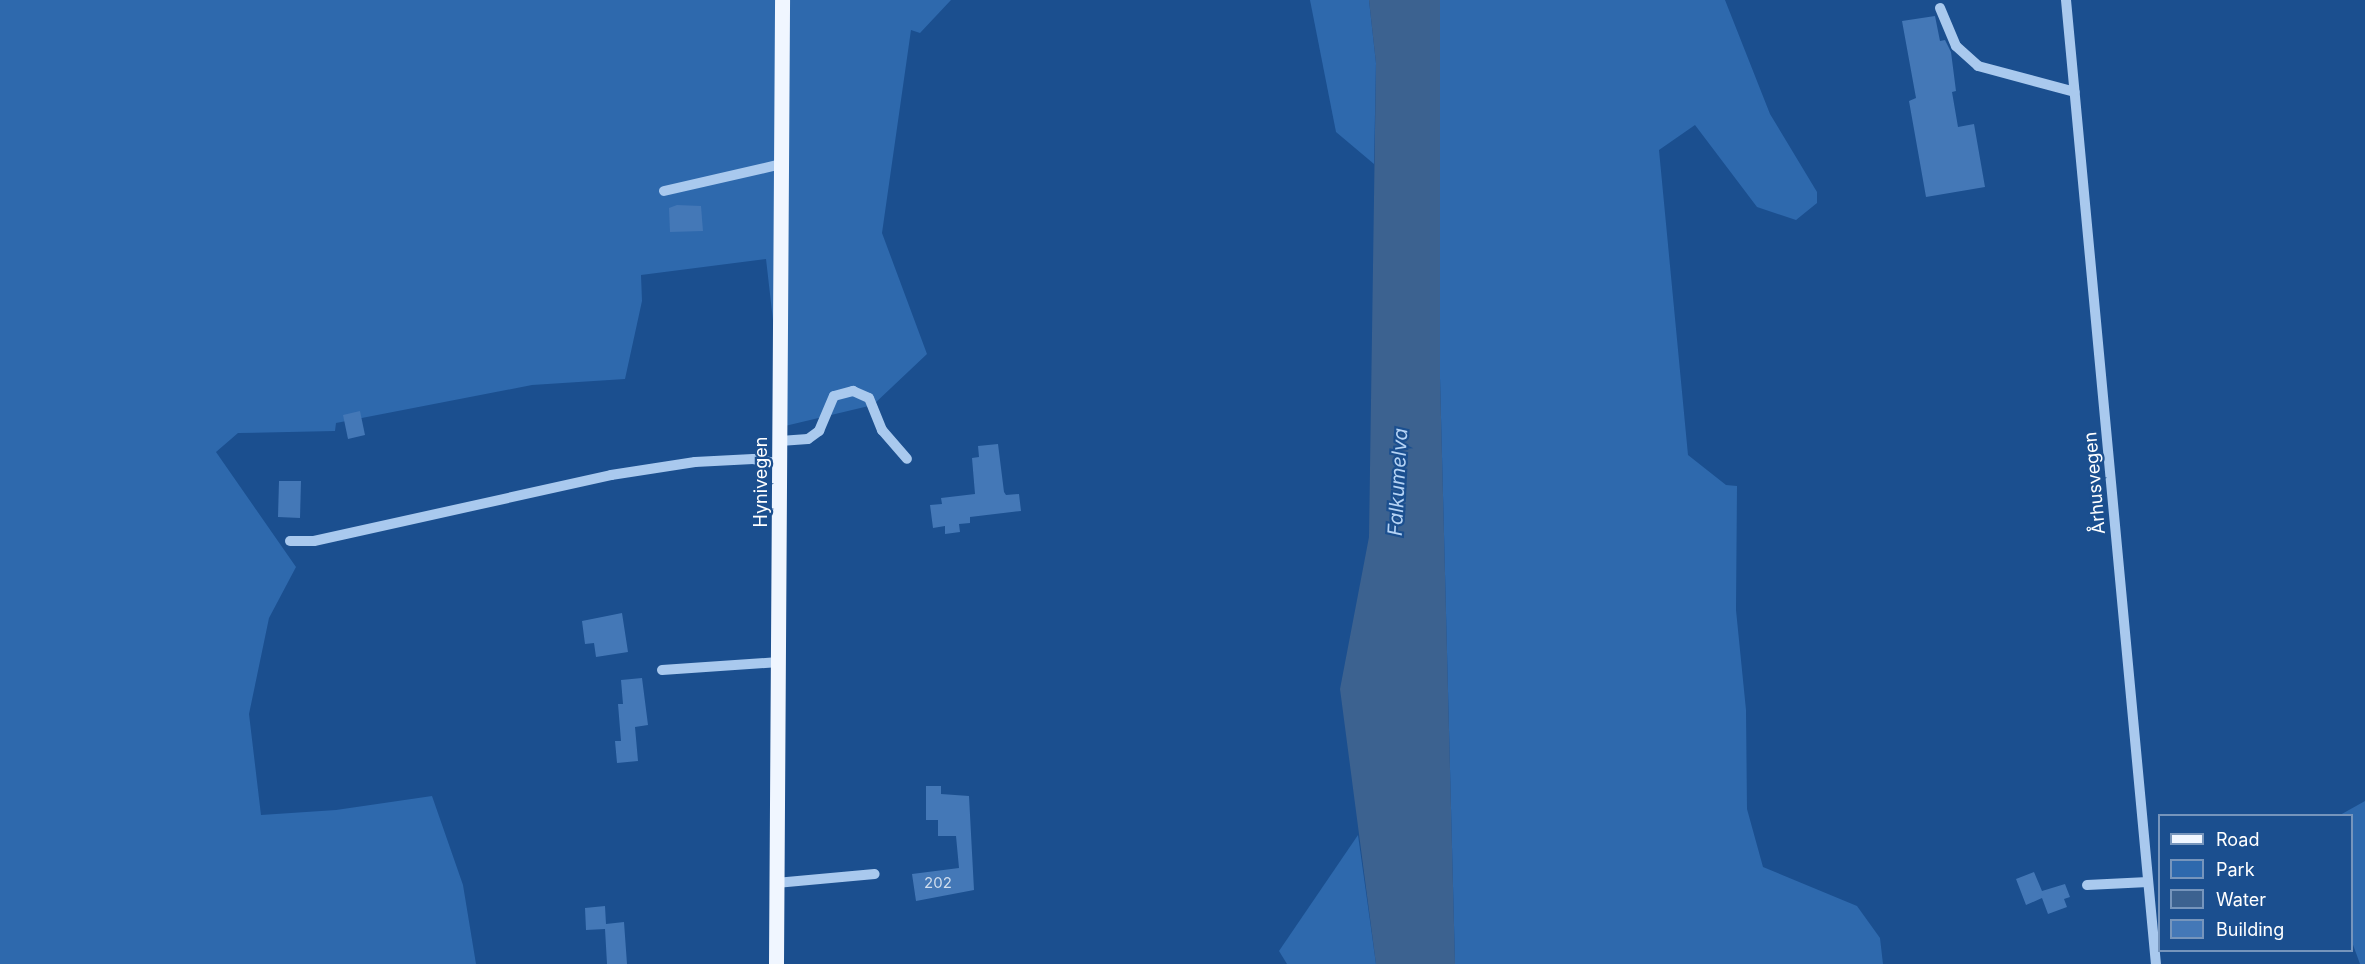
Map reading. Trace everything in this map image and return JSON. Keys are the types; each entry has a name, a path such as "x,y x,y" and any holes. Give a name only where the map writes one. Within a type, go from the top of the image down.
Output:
{"main road":[{"name":"Hynivegen","path":"776,964 782,0"}],"street":[{"name":"Århusvegen","path":"2066,0 2156,964"},
{"path":"1940,8 1956,46 1978,66 2075,92"},
{"path":"664,191 782,164"},
{"path":"780,441 808,439 819,431 834,396 853,391 869,399 882,430 907,459"},
{"path":"290,541 314,541 611,475 696,462 753,459 780,464"},
{"path":"662,670 779,662"},
{"path":"776,883 875,874"},
{"path":"2087,885 2148,882"}],"green space":[{"path":"0,0 951,0 920,33 911,30 882,233 927,354 873,405 785,426 766,259 641,275 642,301 625,379 532,385 336,423 335,431 238,433 216,452 296,567 269,618 249,714 261,815 336,810 432,796 463,885 476,964 0,964"},
{"path":"1310,0 1369,0 1376,63 1374,164 1336,132"},
{"path":"1440,0 1725,0 1770,114 1817,192 1817,203 1796,220 1757,207 1695,125 1659,150 1688,455 1726,485 1737,486 1736,610 1746,710 1747,809 1763,867 1857,906 1880,938 1883,964 1455,964 1440,378"},
{"path":"2365,801 2365,964 2360,964 2353,945 2353,814 2342,814"},
{"path":"1358,835 1376,964 1287,964 1279,951"}],"water":[{"name":"Falkumelva","path":"1369,0 1440,0 1440,378 1455,964 1376,964 1340,689 1369,537 1376,63"}],"building":[{"path":"1935,16 1940,41 1945,40 1951,52 1956,91 1952,92 1958,127 1974,124 1985,187 1926,197 1909,101 1916,98 1902,21"},
{"path":"677,205 701,206 703,231 670,232 669,208"},
{"path":"360,411 365,435 348,439 343,415"},
{"path":"998,444 1004,492 1006,495 1019,494 1021,511 970,517 970,523 959,524 960,532 945,534 945,526 933,528 930,505 942,504 941,498 975,494 972,458 979,457 978,446"},
{"path":"279,481 301,481 300,518 278,517"},
{"path":"622,613 628,652 596,657 594,643 585,644 582,621"},
{"path":"642,678 648,725 635,727 638,761 617,763 615,741 621,741 618,704 623,704 621,680"},
{"path":"926,786 941,786 941,794 969,796 974,890 916,901 912,874 959,868 956,836 938,836 938,820 926,820"},
{"path":"2034,872 2042,891 2065,884 2070,897 2064,899 2067,907 2048,914 2042,898 2026,905 2016,879"},
{"path":"605,906 606,924 624,922 627,964 607,964 605,929 586,930 585,908"}]}
